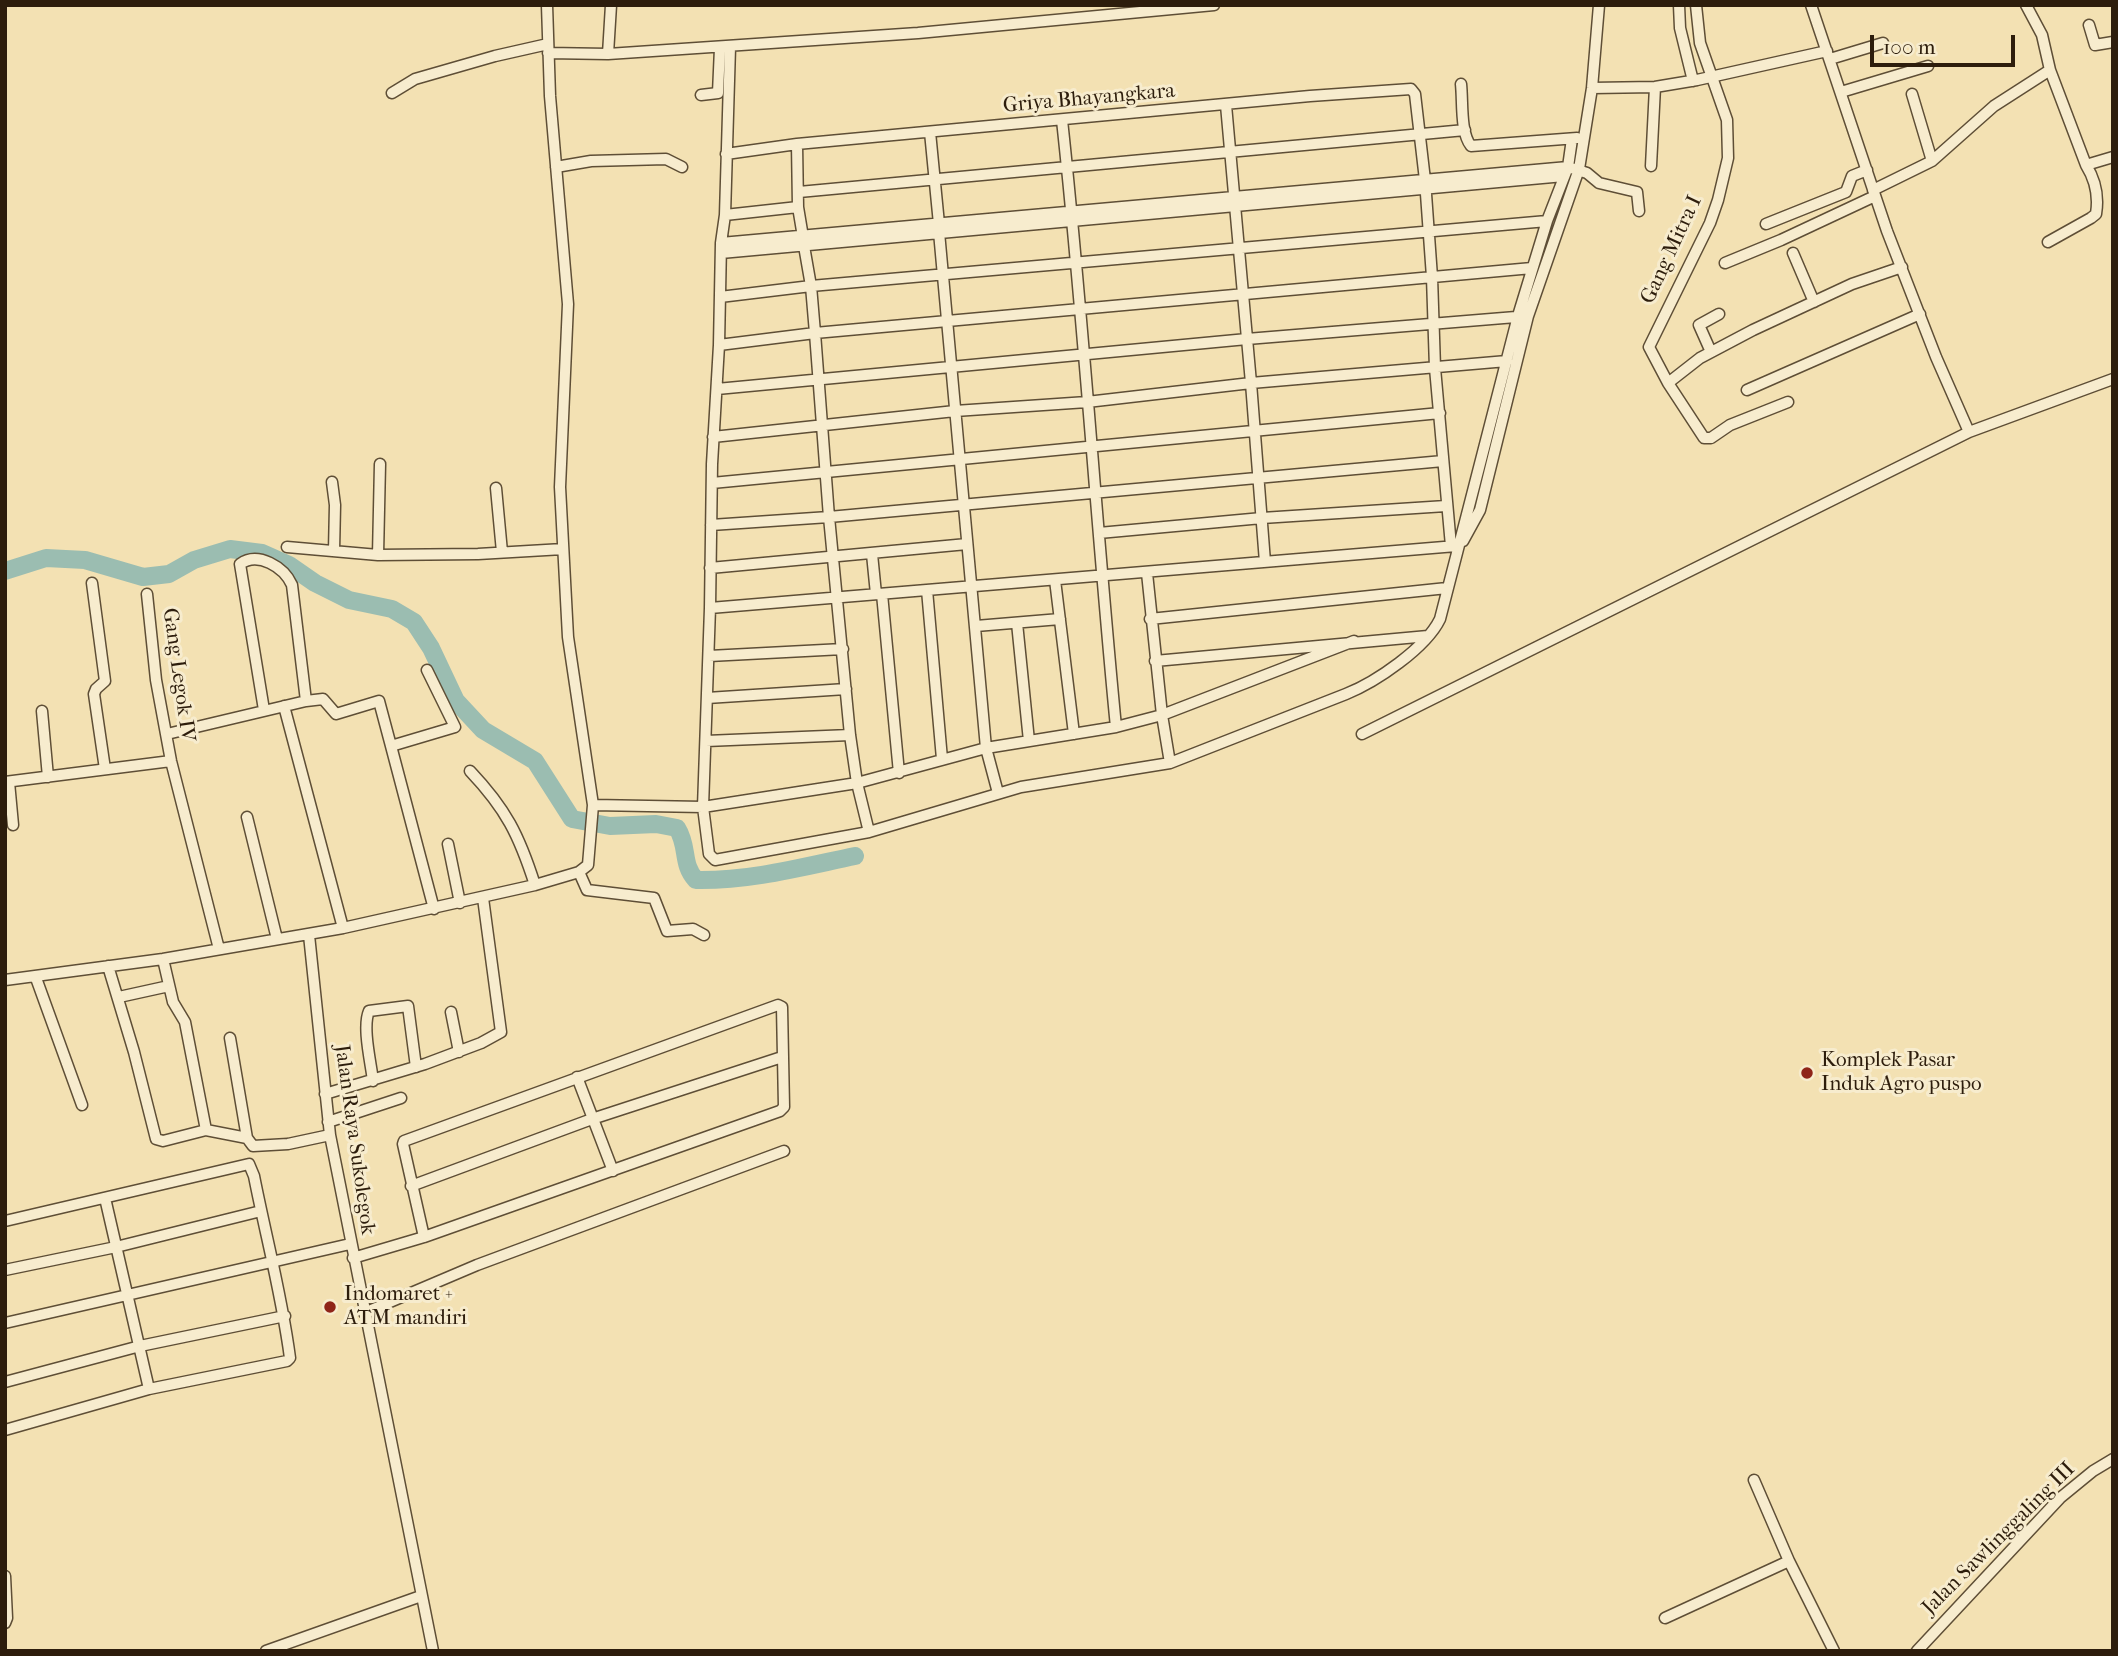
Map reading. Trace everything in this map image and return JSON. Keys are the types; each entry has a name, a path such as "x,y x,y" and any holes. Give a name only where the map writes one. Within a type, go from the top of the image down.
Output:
{"street":[{"path":"5,980 36,978 309,935 483,898 586,868 589,861 593,805 568,637 560,487 568,304 556,167 547,5"},
{"path":"608,54 611,5"},
{"path":"392,93 415,79 495,55 548,49 608,54 725,48 1011,25 1214,5"},
{"path":"1457,547 1480,510 1532,268 1547,220 1584,138 1592,88 1599,5"},
{"path":"1679,5 1680,28 1695,81"},
{"name":"Gang Mitra I","path":"1668,383 1649,343 1710,223 1728,158 1727,120 1700,43 1696,5"},
{"path":"1811,5 1874,193 1969,432"},
{"path":"2026,5 2042,35 2050,70 2094,177 2097,194 2096,214 2048,242"},
{"path":"2089,24 2095,45 2113,42"},
{"path":"1592,88 1655,87 1695,81 1883,43"},
{"path":"701,95 718,93 725,48"},
{"path":"725,48 725,215 721,248 719,345 713,437 703,807 709,855 712,859 796,847 869,832 1021,787 1170,763 1219,746 1367,685 1384,675 1428,636 1440,619 1507,361 1570,171 1572,139"},
{"path":"1841,92 1928,66"},
{"path":"1725,263 1780,240 1932,161 1994,106 2050,70"},
{"path":"1461,84 1465,130 1468,144 1474,147 1584,138"},
{"path":"1651,166 1655,87"},
{"name":"Griya Bhayangkara","path":"726,154 797,144 1408,88 1415,94 1420,133"},
{"path":"1912,93 1932,161"},
{"path":"1226,105 1265,562"},
{"path":"1062,120 1077,263 1101,577 1116,727"},
{"path":"800,192 1465,130"},
{"path":"930,132 986,748 998,793"},
{"path":"1420,133 1446,506 1457,547"},
{"path":"797,144 799,207 811,286 850,735 857,783 869,832"},
{"path":"2087,165 2113,156"},
{"path":"556,167 591,161 666,159 682,167"},
{"path":"1766,224 1846,192 1852,176 1867,170"},
{"path":"721,248 1570,171 1599,183 1637,192 1639,211"},
{"path":"725,215 799,207"},
{"path":"720,297 811,286 1527,224 1547,220"},
{"path":"1793,253 1814,302"},
{"path":"1788,402 1730,425 1710,438 1704,438 1668,383 1711,352 1852,284 1902,267"},
{"path":"719,345 815,333 1532,268"},
{"path":"1711,352 1699,325 1719,314"},
{"path":"1747,390 1920,314"},
{"path":"717,389 1523,316"},
{"path":"713,437 955,411 1087,402 1251,383 1507,361"},
{"path":"1362,734 1969,432 2113,379"},
{"path":"712,484 1440,412"},
{"path":"711,525 829,517 1443,461"},
{"path":"378,555 380,464"},
{"path":"332,482 335,505 334,551"},
{"path":"496,488 502,552"},
{"path":"1099,533 1262,518 1446,506"},
{"path":"710,568 967,544"},
{"path":"287,547 378,555 563,549"},
{"path":"710,608 1457,547"},
{"path":"872,554 899,773"},
{"path":"264,710 240,564 245,561 257,559 282,570 292,585 306,701"},
{"path":"1147,573 1155,662 1170,763"},
{"path":"1055,580 1073,734"},
{"path":"92,583 105,681 94,694 105,769"},
{"path":"1150,619 1447,589"},
{"path":"927,590 942,759"},
{"name":"Gang Legok IV","path":"147,594 156,680 171,761 219,949"},
{"path":"976,626 1060,619"},
{"path":"1017,623 1029,741"},
{"path":"1155,662 1428,636"},
{"path":"593,805 703,807 857,783 986,748 1116,727 1162,715 1354,641"},
{"path":"709,656 843,649"},
{"path":"391,746 455,727 427,670"},
{"path":"707,698 846,689"},
{"path":"167,734 306,701 325,700 337,714 379,701 434,908"},
{"path":"284,706 343,928"},
{"path":"42,711 48,777"},
{"path":"706,741 850,735"},
{"path":"13,825 7,782 171,761"},
{"path":"471,771 490,792 516,831 535,885"},
{"path":"247,817 277,939"},
{"path":"448,844 460,903"},
{"path":"579,872 587,890 654,898 667,931 693,929 704,935"},
{"path":"326,1094 416,1067 498,1035 502,1030 483,898"},
{"name":"Jalan Raya Sukolegok","path":"309,935 330,1135 433,1651"},
{"path":"163,959 173,1002 185,1022 206,1130"},
{"path":"108,966 154,1136 163,1141 206,1130 247,1138"},
{"path":"36,978 82,1105"},
{"path":"118,997 169,986"},
{"path":"353,1258 424,1237 780,1111 784,1107 782,1007 778,1005 404,1141 411,1186 424,1237"},
{"path":"373,1081 366,1014 369,1011 408,1006 416,1067"},
{"path":"452,1012 459,1052"},
{"path":"230,1038 247,1138 253,1146 264,1147 330,1135"},
{"path":"411,1186 592,1119 782,1056"},
{"path":"577,1077 612,1171"},
{"path":"328,1122 401,1098"},
{"path":"365,1313 477,1265 784,1151"},
{"path":"5,1221 246,1164 251,1166 285,1316 290,1358 288,1362 149,1389 5,1430"},
{"path":"105,1198 149,1389"},
{"path":"5,1270 116,1247 261,1211"},
{"path":"5,1323 350,1244"},
{"path":"5,1382 140,1346 285,1316"},
{"name":"Jalan Sawlinggaling III","path":"1917,1651 2060,1498 2093,1471 2113,1459"},
{"path":"1754,1479 1789,1562 1835,1651"},
{"path":"1665,1618 1789,1562"},
{"path":"5,1576 5,1623"},
{"path":"266,1651 421,1596"}],"waterway":[{"path":"5,571 46,558 85,560 143,577 169,574 194,560 230,549 262,553 289,565 315,583 349,600 392,609 414,622 431,648 456,701 483,730 535,761 572,819 610,826 656,824 677,828 688,868 696,880 756,876 855,856"}],"place":[{"name":"Komplek Pasar Induk Agro puspo","path":"1807,1073"},
{"name":"Indomaret + ATM mandiri","path":"330,1307"}]}
